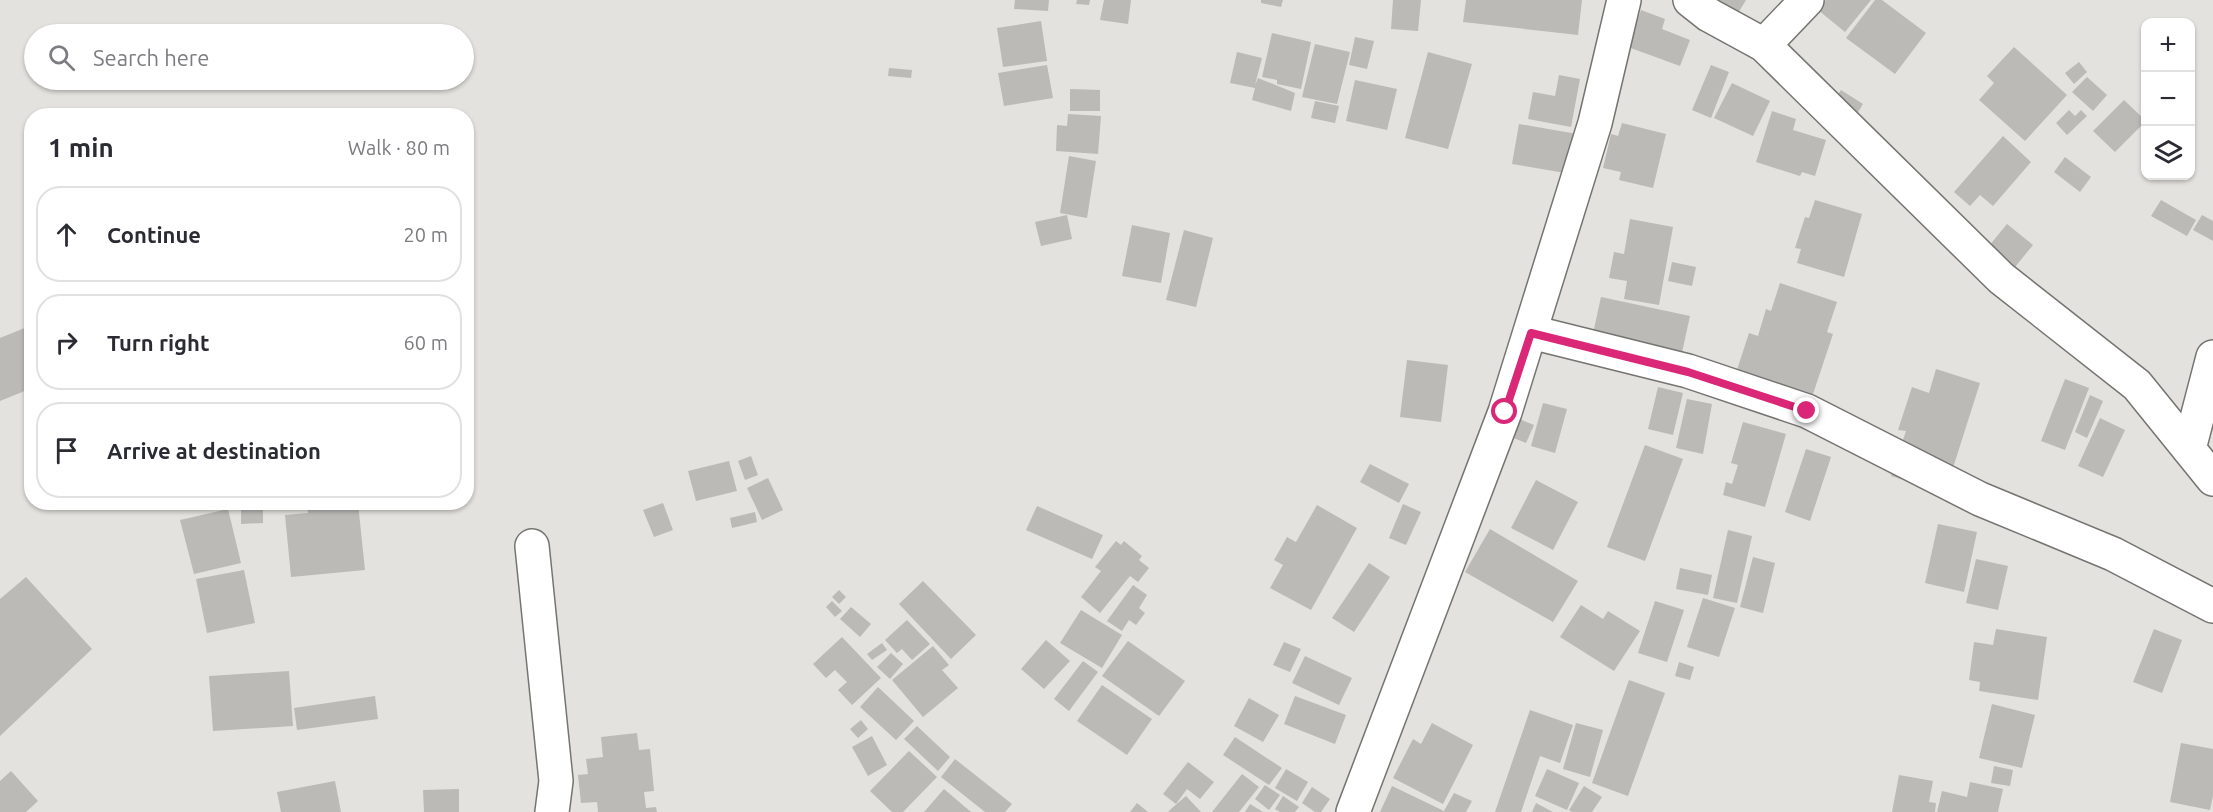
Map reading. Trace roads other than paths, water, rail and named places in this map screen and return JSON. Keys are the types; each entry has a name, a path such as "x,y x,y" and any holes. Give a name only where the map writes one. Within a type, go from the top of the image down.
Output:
{"street":[{"path":"1353,812 1505,412 1595,123 1624,0"},
{"path":"1690,0 1709,15 1764,45 2001,278 2137,385 2213,479"},
{"path":"1764,45 1807,0"},
{"path":"1531,333 1688,372 1807,411 1980,499 2113,554 2213,606"},
{"path":"2188,449 2213,357"},
{"path":"532,546 556,781 552,812"}]}
